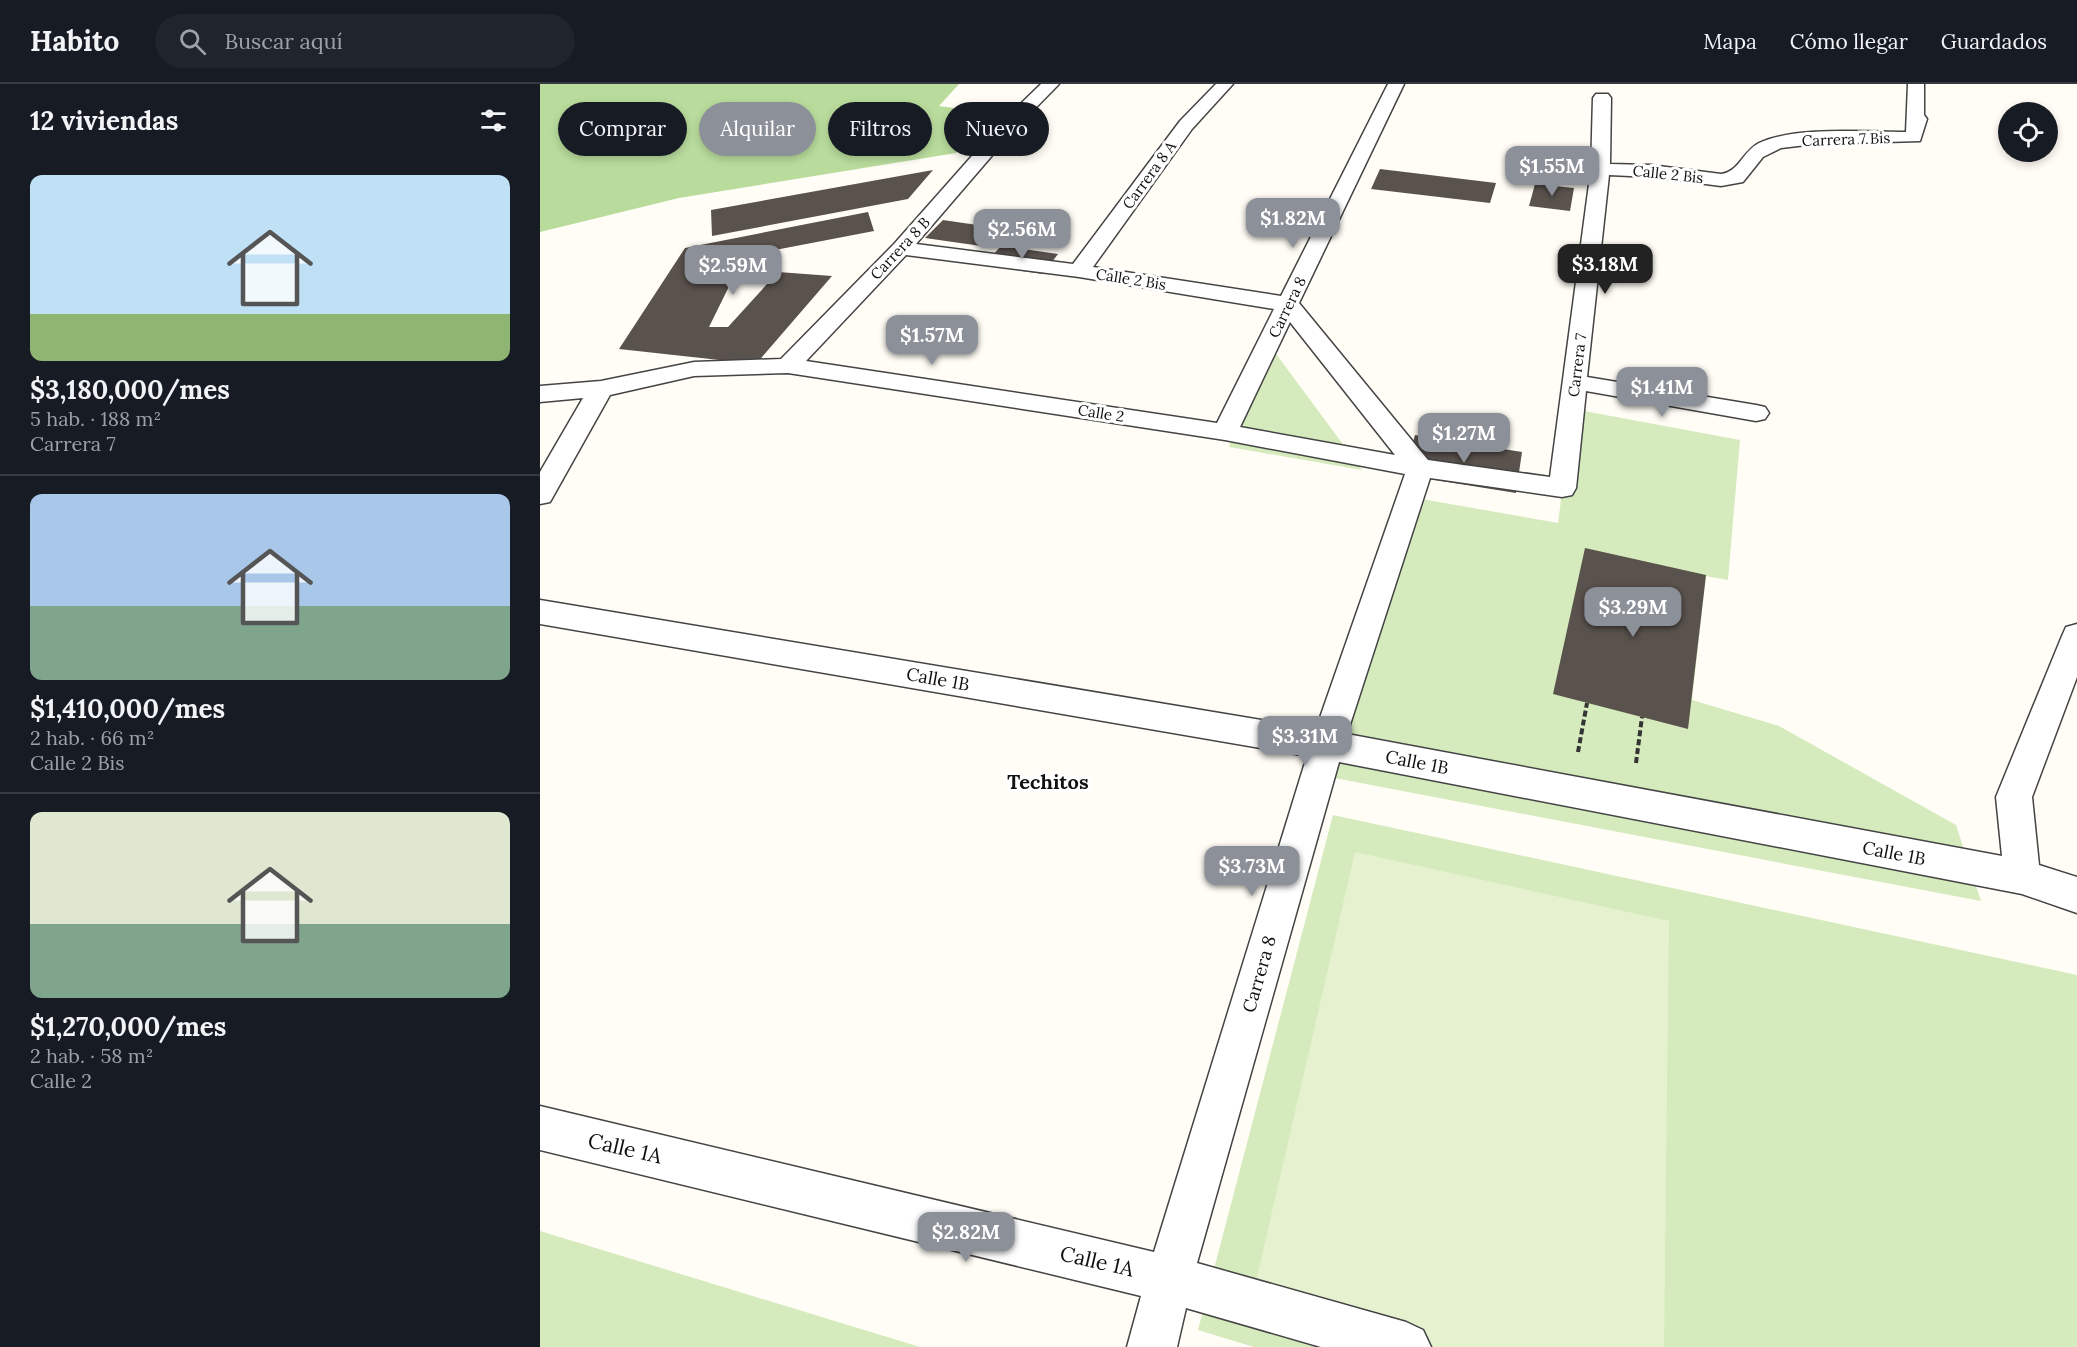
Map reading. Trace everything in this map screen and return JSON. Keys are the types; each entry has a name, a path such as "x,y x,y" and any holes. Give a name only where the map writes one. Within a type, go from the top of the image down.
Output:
{"street":[{"name":"Carrera 8 B","path":"788,366 901,248 1008,126 1051,84"},
{"name":"Carrera 8 A","path":"1079,271 1186,125 1225,84"},
{"name":"Carrera 8","path":"1225,432 1396,84"},
{"name":"Carrera 7 Bis","path":"1736,178 1764,147 1806,140 1914,137 1918,119 1915,120 1916,84"},
{"name":"Carrera 7","path":"1562,488 1600,169 1602,98"},
{"name":"Calle 2 Bis","path":"1600,169 1651,171 1721,180 1736,178"},
{"name":"Calle 2 Bis","path":"901,248 1079,271 1288,304"},
{"path":"1288,304 1420,468"},
{"name":"Calle 2","path":"540,394 601,389 694,369 788,366 1225,432 1420,468 1562,488"},
{"path":"1575,382 1756,413"},
{"path":"540,495 601,389"},
{"name":"Carrera 8","path":"1152,1347 1169,1279 1327,745 1420,468"},
{"name":"Calle 1B","path":"540,612 1327,745 2022,877 2077,895"},
{"path":"2022,877 2014,797 2077,636"},
{"name":"Calle 1A","path":"540,1128 1169,1279 1406,1347"}],"path":[{"path":"1572,791 1587,703"}],"green space":[{"path":"540,84 959,84 939,106 944,107 944,155 679,198 540,232"},
{"path":"1265,339 1362,470 1229,447"},
{"path":"1573,409 1740,440 1728,580 1706,576 1692,700 1779,726 1956,825 1981,901 1329,777 1399,495 1558,523"},
{"path":"1333,815 2077,975 2077,1347 1254,1347 1198,1330"},
{"path":"1355,852 1669,921 1664,1347 1353,1347 1248,1316"},
{"path":"540,1231 920,1347 540,1347"}],"building":[{"path":"1380,169 1496,183 1490,203 1371,189"},
{"path":"933,170 908,199 712,236 711,210"},
{"path":"1535,184 1574,188 1570,211 1529,206"},
{"path":"868,212 874,231 744,256 709,327 728,327 778,272 832,276 756,364 619,349 685,248"},
{"path":"943,220 998,228 981,246 925,238"},
{"path":"1001,246 1058,254 1043,274 984,265"},
{"path":"1415,435 1522,452 1516,493 1404,475"},
{"path":"1585,548 1706,575 1688,729 1553,694"}],"district":[{"name":"Techitos","path":"1048,781"}]}
